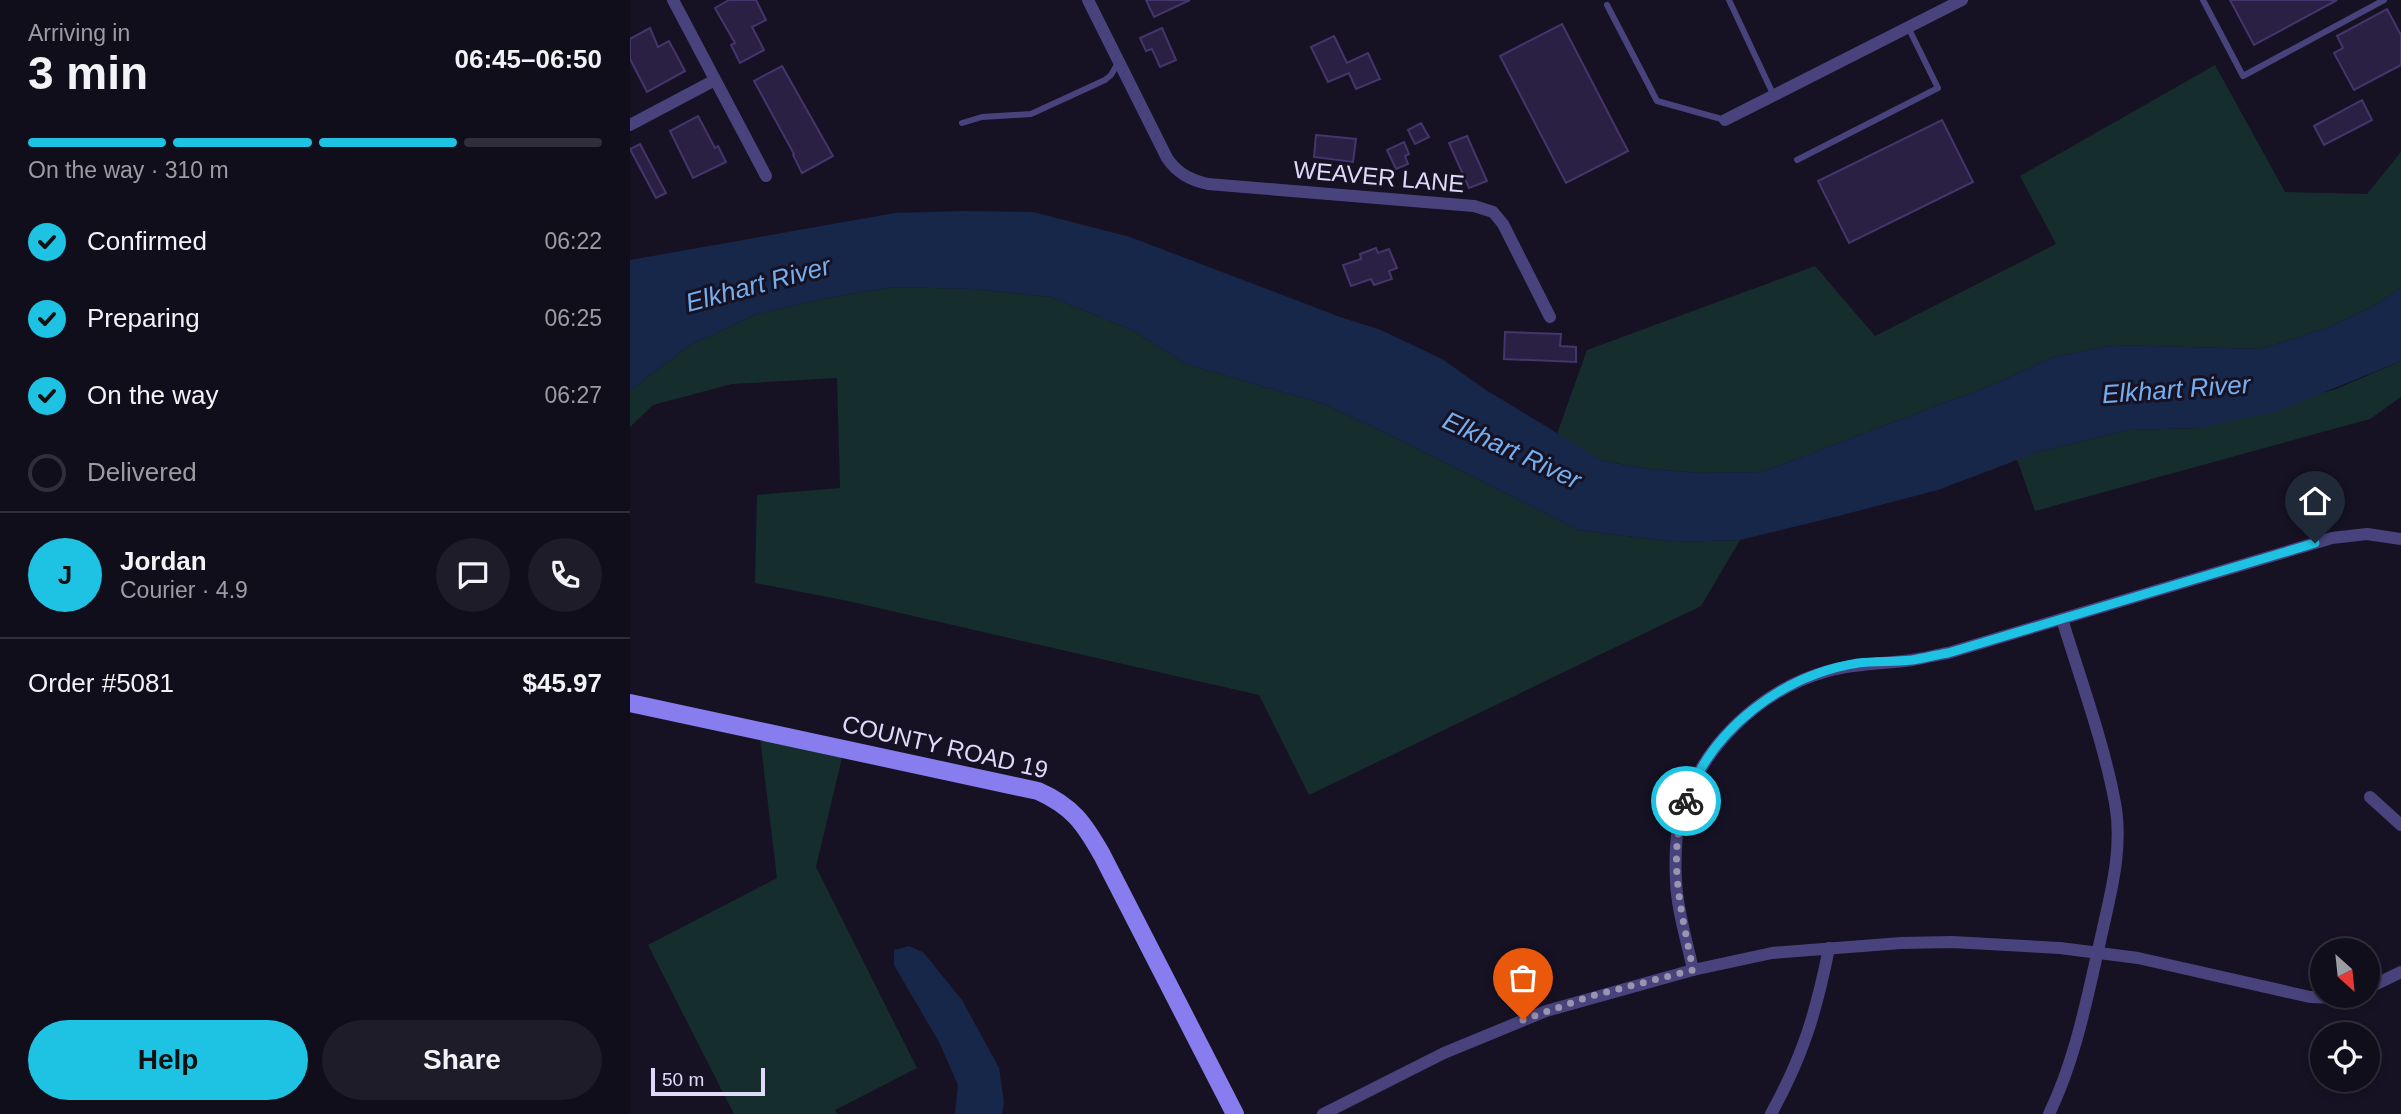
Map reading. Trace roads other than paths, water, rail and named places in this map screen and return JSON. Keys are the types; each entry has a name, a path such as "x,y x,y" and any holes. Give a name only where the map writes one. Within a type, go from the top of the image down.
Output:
{"street":[{"path":"673,0 766,176"},
{"path":"1088,0 1119,62"},
{"path":"1725,120 1962,0"},
{"name":"WEAVER LANE","path":"1119,62 1167,158 1174,168 1185,176 1208,184 1474,206 1493,212 1503,224 1550,317"},
{"path":"630,125 715,80"},
{"path":"1693,970 1676,885 1680,819 1701,769 1719,743 1764,700 1825,671 1858,663 1912,660 1948,653 2332,538 2367,534 2401,539"},
{"path":"2049,1114 2071,1062 2082,1024 2115,870 2118,834 2116,805 2062,619"},
{"name":"COUNTY ROAD 19","path":"630,703 1038,791 1068,807 1081,820 1102,855 1236,1114"},
{"path":"2370,797 2401,825"},
{"path":"1323,1114 1444,1053 1546,1011 1693,970 1772,953 1952,942 2035,946 2097,952 2310,995"},
{"path":"1771,1114 1803,1050 1815,1012 1829,948"},
{"path":"2380,982 2401,972"}],"lane":[{"path":"1729,0 1774,96"},
{"path":"2203,0 2243,76 2384,0"},
{"path":"1606,5 1657,101 1725,120"},
{"path":"1797,160 1938,88 1908,27"},
{"path":"962,122 982,117 1031,114 1104,80 1111,75 1119,62"}],"water":[{"name":"Elkhart River","path":"1033,212 1130,237 1381,330 1442,359 1486,390 1603,461 1649,469 1702,473 1762,472 1997,383 2053,357 2113,345 2261,349 2329,327 2374,306 2401,288 2401,361 2278,411 2199,428 2128,430 2038,452 1938,490 1842,515 1740,540 1675,542 1578,530 1324,404 1186,364 1132,330 1051,297 973,289 893,287 827,298 757,314 690,345 630,390 630,260 895,213"},
{"path":"909,946 923,952 962,1000 999,1068 1004,1102 1002,1114 955,1114 958,1085 939,1042 894,965 894,950"}]}
